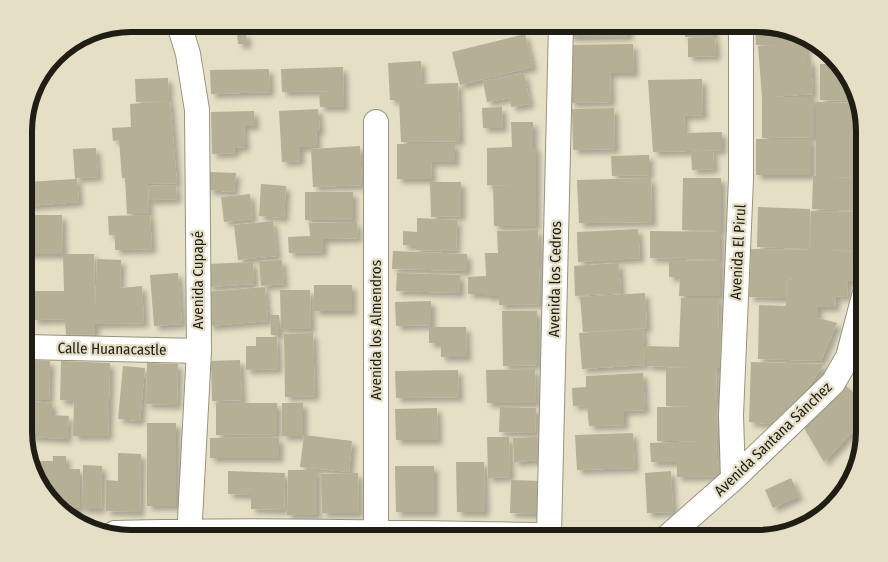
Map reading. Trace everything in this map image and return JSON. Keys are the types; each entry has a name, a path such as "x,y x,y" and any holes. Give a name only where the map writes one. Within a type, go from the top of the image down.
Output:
{"street":[{"name":"Avenida los Cedros","path":"552,529 561,32"},
{"name":"Avenida El Pirul","path":"733,479 730,415 741,179 741,32"},
{"name":"Avenida Cupapé","path":"181,33 188,54 197,110 198,351 189,530"},
{"name":"Avenida los Almendros","path":"376,122 376,530"},
{"name":"Avenida Santana Sánchez","path":"676,529 733,479 833,383 848,357 855,330"},
{"name":"Calle Huanacastle","path":"32,347 198,351"}],"building":[{"path":"569,32 629,32 629,36 569,37"},
{"path":"685,32 714,32 714,36 685,37"},
{"path":"755,32 775,34 806,46 807,60 811,60 813,94 770,97 814,97 814,137 762,138 762,97 758,46 782,45 756,45"},
{"path":"246,33 247,44 238,44 237,34"},
{"path":"525,34 533,67 460,85 452,52"},
{"path":"715,37 716,56 688,57 688,38"},
{"path":"633,44 634,73 610,73 611,102 570,103 567,45"},
{"path":"421,61 422,84 458,83 460,141 401,142 399,100 390,100 388,63"},
{"path":"820,64 828,64 842,82 850,101 820,100"},
{"path":"343,67 344,107 320,107 319,92 332,91 282,92 281,69"},
{"path":"269,69 270,92 211,94 210,70"},
{"path":"524,73 530,104 511,107 510,98 487,102 483,81"},
{"path":"168,78 169,101 136,102 135,79"},
{"path":"702,79 703,115 684,116 685,133 722,132 722,150 653,152 648,80"},
{"path":"170,101 177,183 148,184 149,214 127,214 125,178 122,178 119,140 113,141 112,128 131,127 130,104"},
{"path":"816,102 851,103 855,125 855,177 825,177 855,178 855,211 812,209 813,176 816,176"},
{"path":"502,107 503,128 483,128 482,108"},
{"path":"614,108 615,149 573,150 572,109"},
{"path":"318,109 320,131 316,131 317,147 300,147 300,161 282,162 279,111"},
{"path":"254,111 255,126 244,126 245,147 234,148 235,153 212,154 211,112"},
{"path":"511,122 533,122 533,147 536,147 536,226 494,226 493,186 515,185 487,185 487,148 512,147"},
{"path":"756,139 811,139 811,175 756,175"},
{"path":"397,144 455,144 455,162 431,162 432,179 397,179"},
{"path":"360,146 362,185 313,187 311,149"},
{"path":"96,148 98,177 77,178 79,202 32,206 32,182 75,179 73,149"},
{"path":"691,151 713,151 714,169 692,170"},
{"path":"649,155 649,175 612,176 611,156"},
{"path":"210,172 236,173 234,192 208,190"},
{"path":"651,178 652,222 579,223 577,180"},
{"path":"683,178 721,178 721,231 682,230"},
{"path":"430,182 461,182 461,216 431,217"},
{"path":"261,184 286,186 284,218 259,216"},
{"path":"176,185 177,199 149,200 149,186"},
{"path":"305,192 353,192 353,220 305,220"},
{"path":"250,194 253,219 224,222 221,197"},
{"path":"758,207 810,209 809,249 757,247"},
{"path":"811,211 855,212 855,251 825,250 853,252 852,281 848,281 847,297 836,296 835,307 818,307 818,318 837,323 821,361 758,359 759,305 786,306 787,280 796,279 786,279 786,298 749,297 751,249 810,250"},
{"path":"32,215 62,215 63,254 32,254"},
{"path":"150,215 152,249 115,250 115,235 109,235 108,216"},
{"path":"417,218 457,220 456,251 416,250 416,246 403,245 403,231 417,232"},
{"path":"273,221 277,256 238,260 234,225"},
{"path":"357,222 358,238 323,239 323,252 289,253 288,237 310,236 309,223"},
{"path":"638,229 640,258 578,262 577,232"},
{"path":"538,230 540,304 499,305 499,296 468,294 468,277 486,276 485,253 498,253 497,231"},
{"path":"650,231 720,232 720,260 650,258"},
{"path":"393,251 467,254 467,271 392,269"},
{"path":"63,254 94,254 95,310 97,259 121,260 120,288 142,286 144,323 95,324 95,334 66,335 65,319 33,320 33,291 64,291"},
{"path":"282,260 284,284 261,286 259,261"},
{"path":"669,260 720,261 720,296 679,296 680,277 669,277"},
{"path":"253,262 254,284 208,287 207,264"},
{"path":"619,263 621,293 575,296 574,266"},
{"path":"178,273 182,324 154,326 150,275"},
{"path":"397,273 460,275 460,293 396,291"},
{"path":"314,285 352,285 352,311 314,311"},
{"path":"265,287 268,321 209,326 206,292"},
{"path":"280,290 310,290 311,329 281,329"},
{"path":"645,293 647,328 583,332 580,297"},
{"path":"681,298 719,298 718,330 721,330 720,368 716,368 718,476 677,477 677,462 651,462 650,443 706,441 657,441 657,407 696,407 666,406 666,368 693,367 647,366 647,346 679,347"},
{"path":"431,301 431,325 396,326 395,302"},
{"path":"502,311 537,311 537,365 503,366"},
{"path":"270,315 279,315 279,335 271,335"},
{"path":"429,327 466,327 467,357 441,357 441,343 429,343"},
{"path":"643,329 645,365 582,369 579,333"},
{"path":"313,333 315,396 285,397 284,334"},
{"path":"256,337 277,337 278,369 246,370 246,346 256,346"},
{"path":"32,360 50,361 49,400 32,400"},
{"path":"240,360 242,400 212,401 211,361"},
{"path":"61,361 110,363 108,436 73,436 74,401 60,400"},
{"path":"751,362 824,364 794,408 768,424 749,422"},
{"path":"147,363 178,364 177,405 146,404"},
{"path":"123,366 145,368 140,421 118,419"},
{"path":"535,369 536,403 487,403 486,370"},
{"path":"458,370 459,397 396,398 395,371"},
{"path":"643,373 645,410 624,411 624,425 589,426 587,405 573,406 572,388 586,387 586,376"},
{"path":"843,383 855,394 855,406 851,410 855,414 855,429 824,462 803,426"},
{"path":"32,401 52,403 52,415 69,416 67,439 33,437"},
{"path":"216,403 277,403 277,434 216,435"},
{"path":"282,403 303,403 303,436 282,436"},
{"path":"500,407 536,408 535,433 499,432"},
{"path":"437,408 438,440 396,440 395,409"},
{"path":"147,423 176,423 176,506 147,506"},
{"path":"633,433 635,468 577,470 575,435"},
{"path":"304,435 352,441 349,472 300,467"},
{"path":"487,437 509,437 510,477 488,478"},
{"path":"538,437 540,460 514,462 513,438"},
{"path":"210,438 279,438 279,458 210,458"},
{"path":"118,453 141,454 140,512 106,511 106,480 118,481"},
{"path":"53,456 66,456 66,469 80,469 80,508 72,509 66,505 49,485 38,461 53,461"},
{"path":"456,462 484,462 485,512 457,512"},
{"path":"83,465 102,466 101,509 82,509"},
{"path":"395,466 434,466 434,512 396,512"},
{"path":"288,470 317,470 317,515 287,515"},
{"path":"228,471 285,473 284,510 251,509 251,495 228,494"},
{"path":"671,471 673,512 647,513 645,473"},
{"path":"358,473 359,513 322,513 321,474"},
{"path":"791,478 799,496 773,508 765,490"},
{"path":"511,480 541,481 540,514 510,513"}]}
